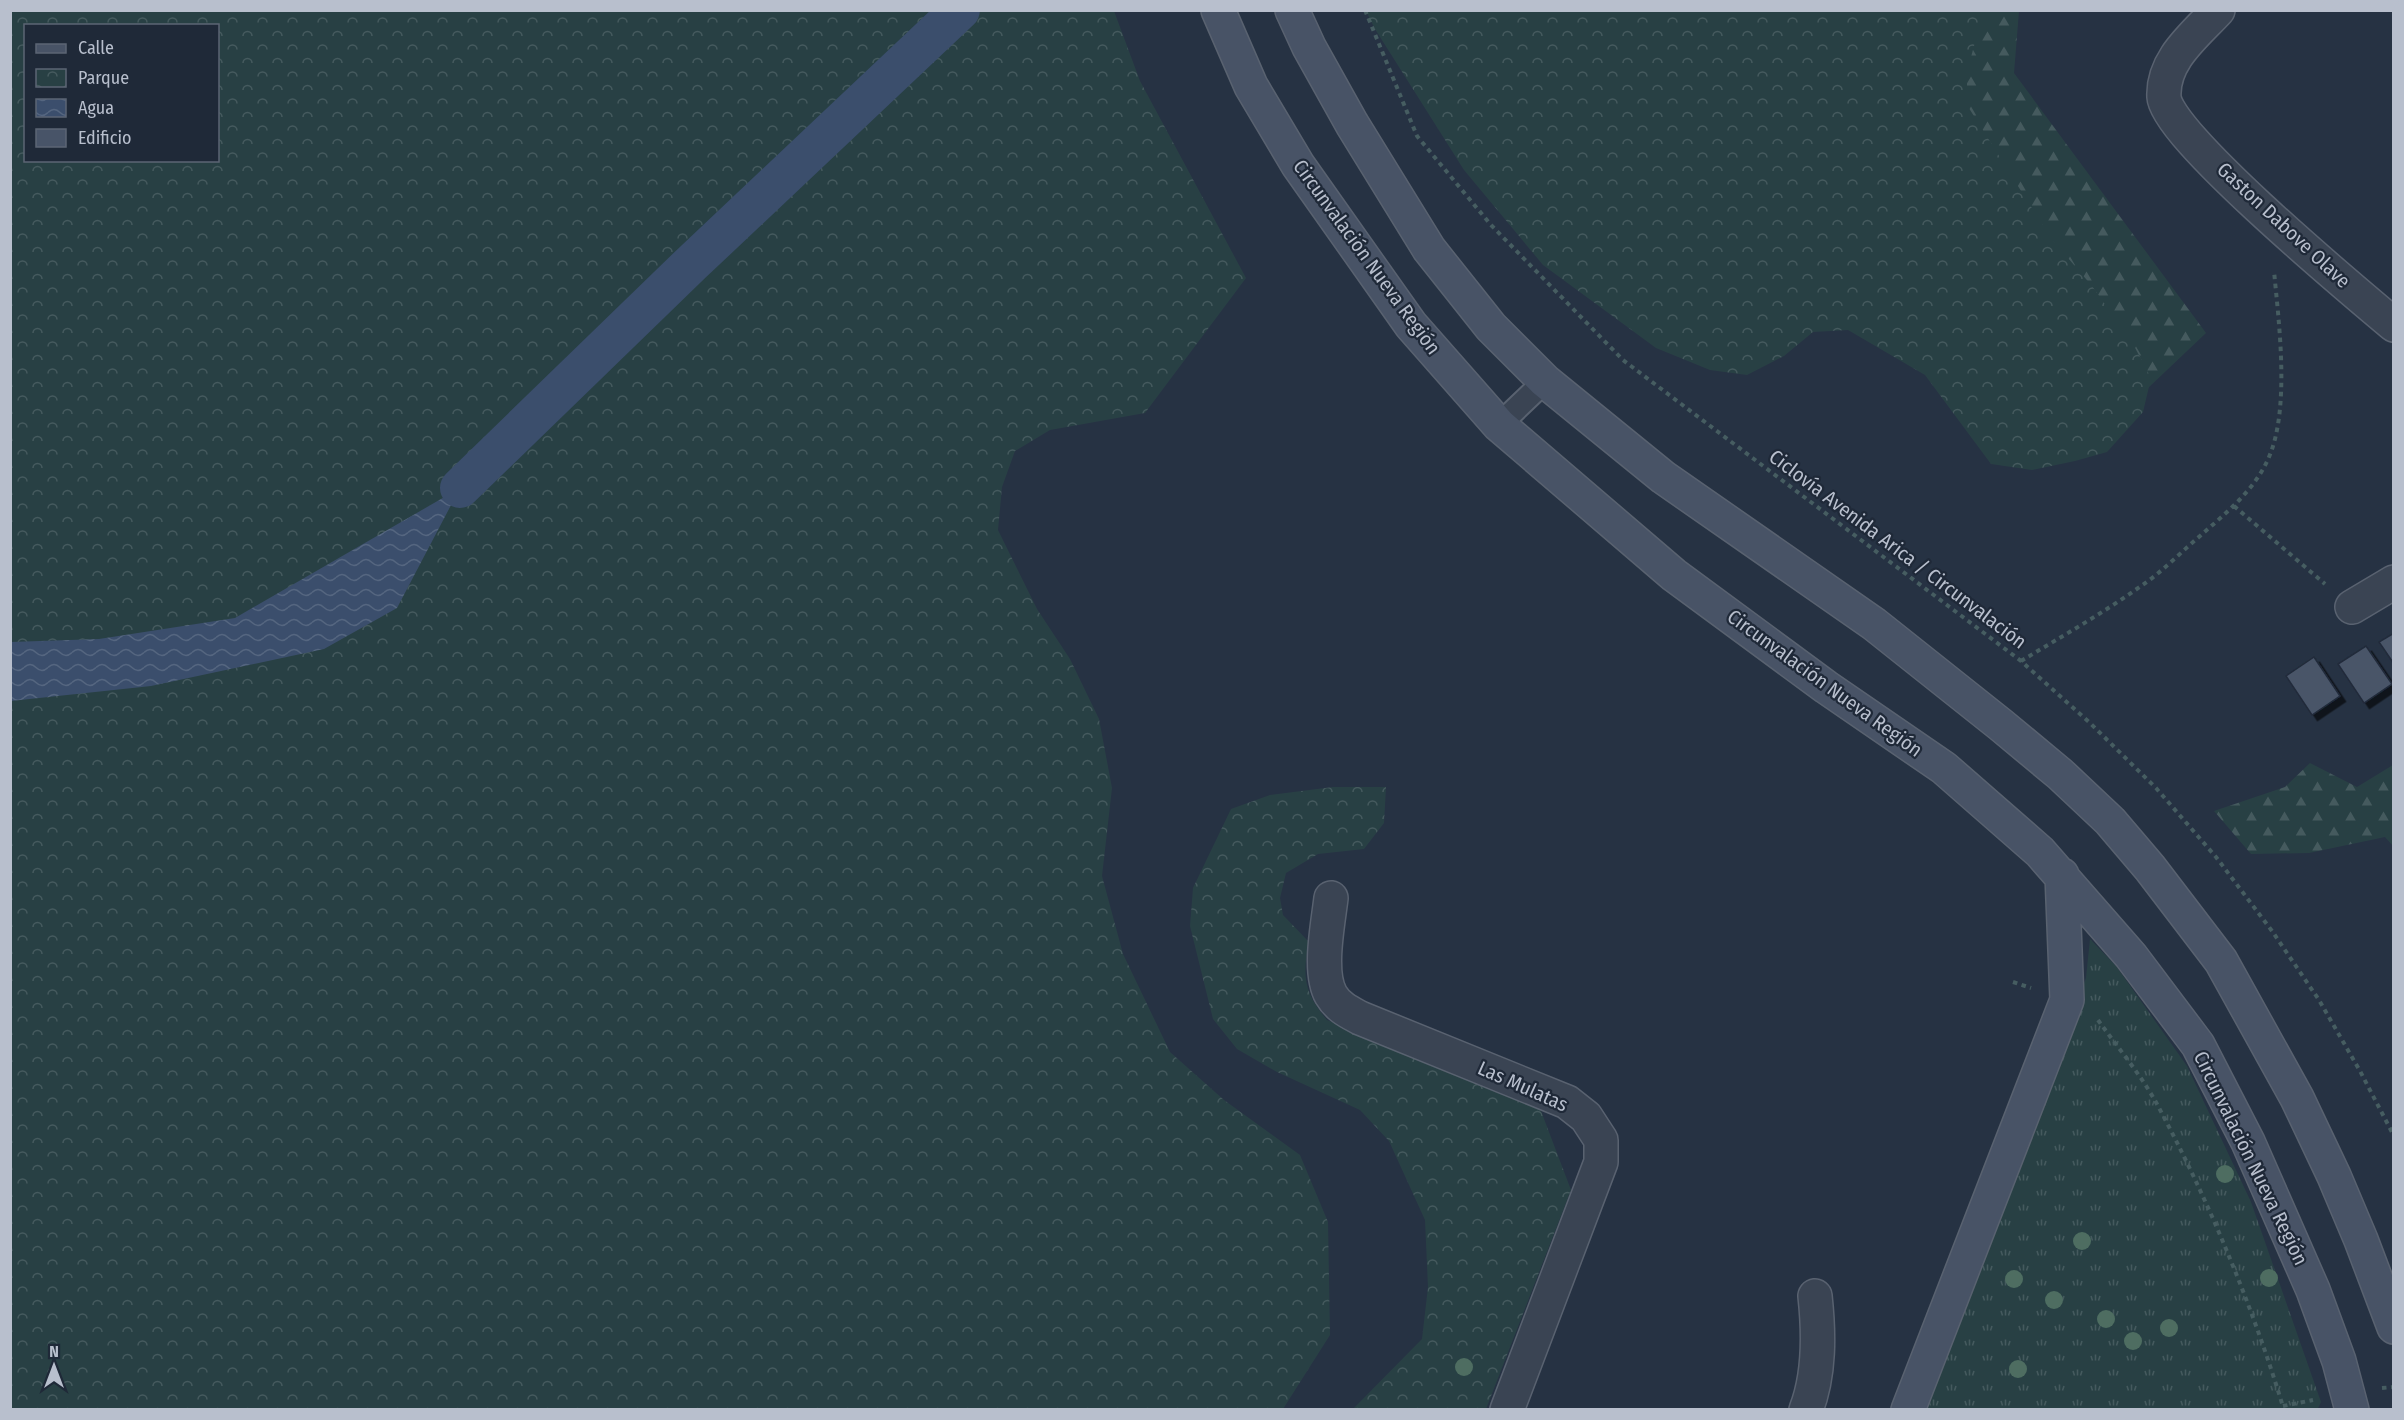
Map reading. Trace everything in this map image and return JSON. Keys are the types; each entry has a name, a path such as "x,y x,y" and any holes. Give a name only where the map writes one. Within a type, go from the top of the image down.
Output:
{"main road":[{"name":"Circunvalación Nueva Región","path":"1218,10 1251,86 1298,165 1412,325 1499,425 1674,575 1826,687 1944,768 2040,852 2131,956 2198,1045 2248,1142 2313,1290 2338,1361 2352,1410"},
{"path":"1293,10 1309,47 1352,124 1429,249 1491,327 1545,381 1663,477 1874,624 2051,767 2110,821 2150,868 2221,961 2296,1098 2334,1176 2394,1327"},
{"path":"1908,1410 2067,1000 2062,875"}],"street":[{"name":"Gaston Dabove Olave","path":"2218,10 2170,63 2164,98 2177,123 2263,212 2394,325"},
{"path":"2352,607 2394,582"},
{"name":"Las Mulatas","path":"1330,898 1325,978 1331,995 1343,1009 1567,1102 1586,1118 1601,1140 1601,1162 1507,1410"},
{"path":"1806,1410 1813,1383 1817,1347 1815,1296"}],"lane":[{"path":"1499,425 1545,381"}],"path":[{"name":"Ciclovía Avenida Arica / Circunvalación","path":"1365,10 1417,136 1491,225 1623,360 2021,661 2090,723 2156,788 2216,857 2319,1000 2394,1136"},
{"path":"2021,661 2144,585 2234,506 2253,483 2269,457 2277,429 2280,400 2280,327 2274,268"},
{"path":"2234,506 2352,607"},
{"path":"2013,982 2090,1009 2158,1104 2209,1211 2258,1326 2284,1410"}],"green space":[{"path":"10,11 1114,11 1140,81 1246,278 1145,413 1050,430 1015,451 1002,487 998,530 1037,609 1070,659 1099,719 1112,788 1102,876 1123,954 1170,1052 1224,1100 1300,1155 1328,1222 1330,1335 1283,1409 11,1409"},
{"path":"1366,11 1986,11 1981,20 1967,72 1967,105 2050,237 2092,286 2132,342 2151,378 2143,412 2107,452 2032,470 1991,464 1925,375 1848,330 1813,332 1784,356 1747,375 1710,370 1656,348 1543,265 1464,170"},
{"path":"1911,11 2019,11 2014,73 2206,333 2127,408"},
{"path":"2310,763 2357,787 2393,765 2393,846 2385,837 2309,853 2251,854 2214,811 2285,787"},
{"path":"1333,787 1386,787 1384,823 1364,849 1318,854 1286,873 1280,898 1283,915 1309,942 1306,965 1307,984 1319,1010 1327,1020 1529,1099 1541,1111 1571,1190 1486,1409 1353,1409 1422,1339 1428,1287 1425,1220 1389,1141 1360,1110 1277,1072 1237,1049 1213,1019 1190,926 1193,888 1231,809 1270,795"},
{"path":"2090,939 2116,966 2187,1066 2251,1202 2321,1402 2317,1410 1926,1410 1955,1320 2086,978"}],"water":[{"path":"460,488 397,608 324,649 151,686 11,701 11,642 99,639 235,618"}],"building":[{"path":"2394,633 2394,664 2379,642"},
{"path":"2366,646 2392,684 2364,703 2338,664"},
{"path":"2314,657 2340,696 2312,715 2286,676"}],"waterway":[{"path":"460,488 692,263 960,10"}]}
